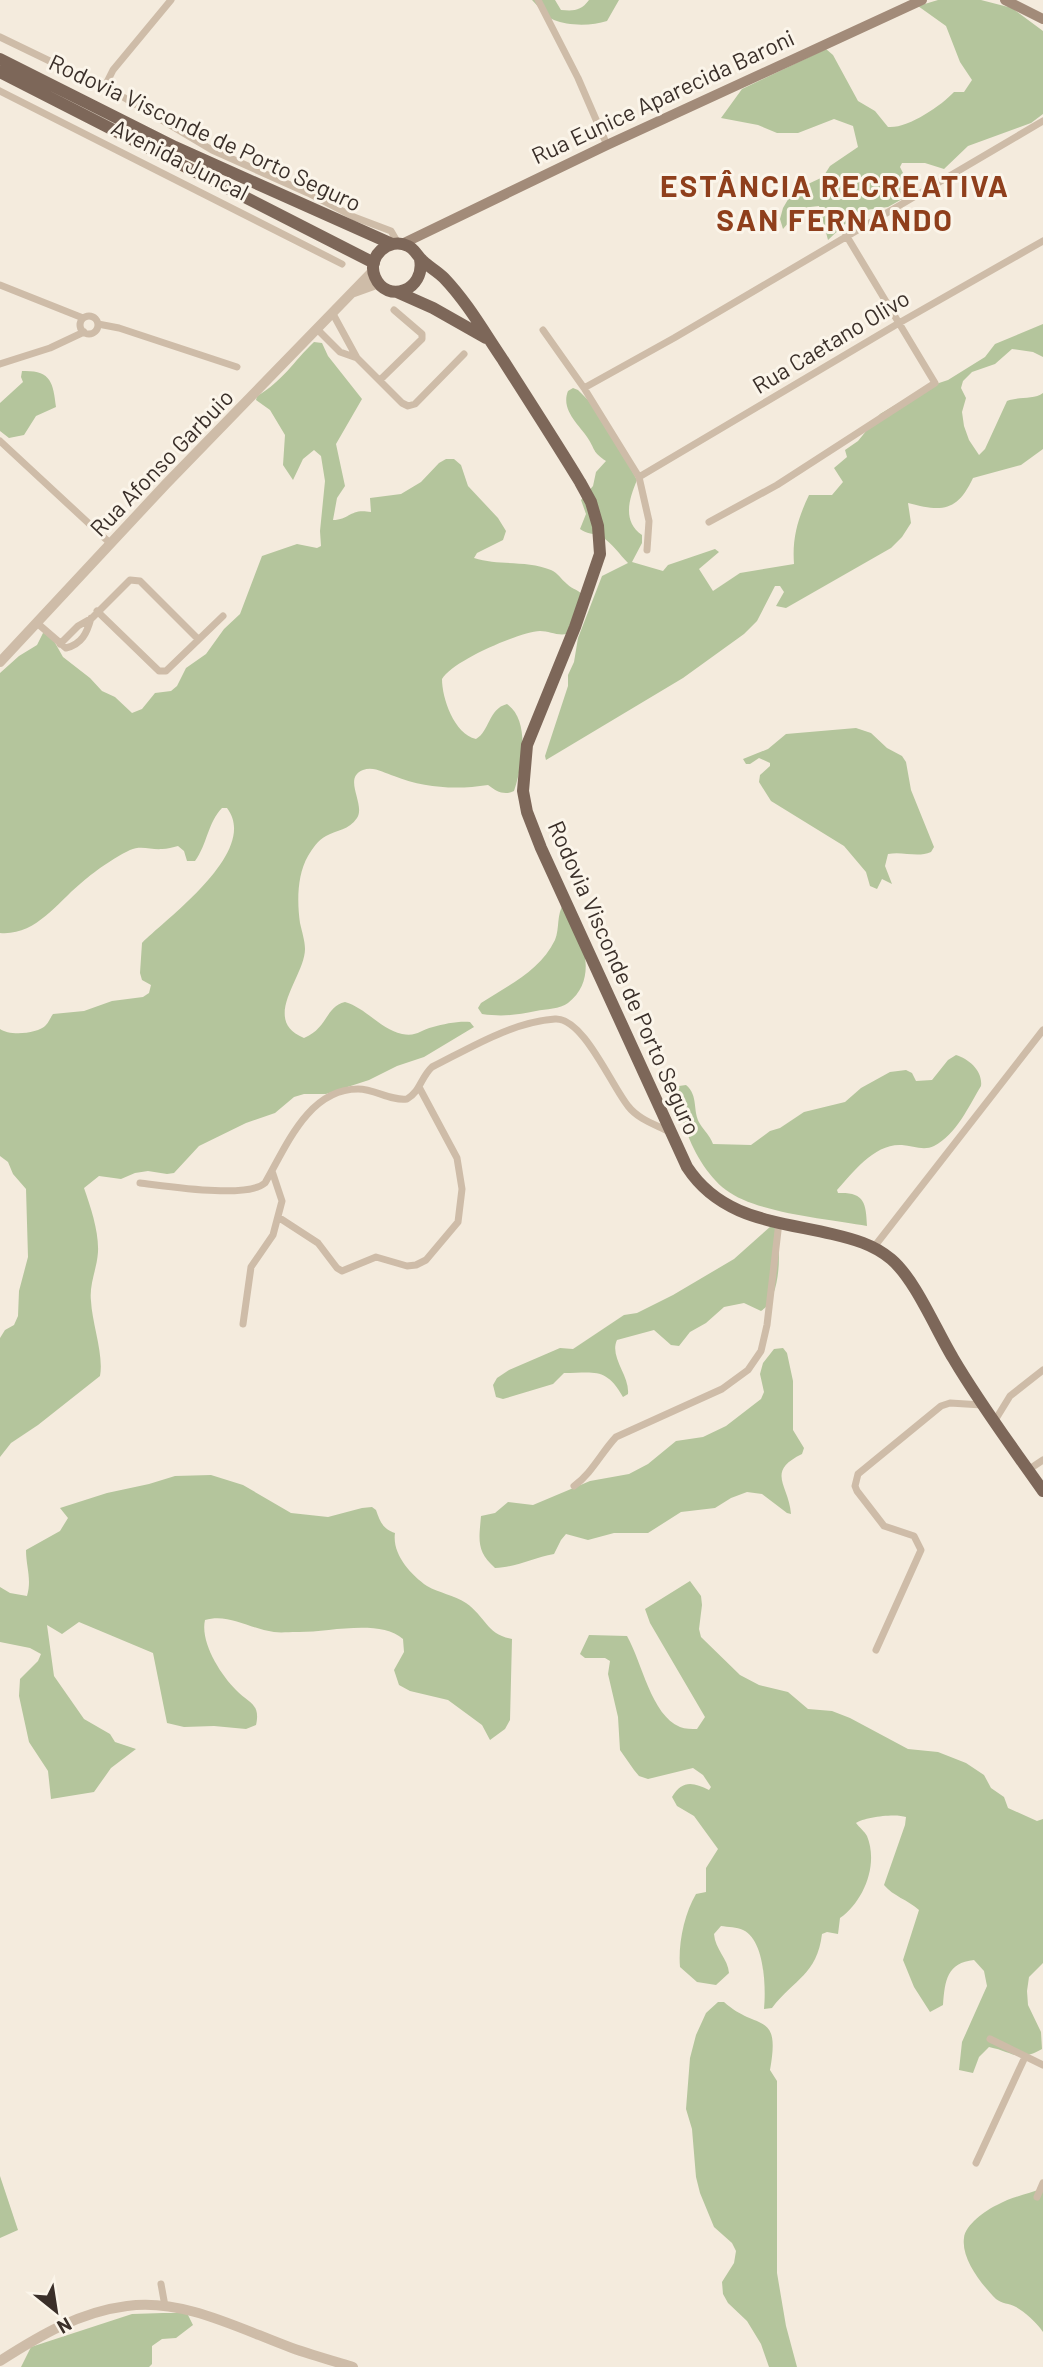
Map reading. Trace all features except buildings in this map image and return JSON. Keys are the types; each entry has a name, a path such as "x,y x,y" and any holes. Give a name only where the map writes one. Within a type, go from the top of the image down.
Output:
{"main road":[{"name":"Rua Eunice Aparecida Baroni","path":"405,248 422,233 922,0"},
{"path":"1005,0 1043,19"},
{"name":"Rodovia Visconde de Porto Seguro","path":"0,59 175,148 405,248 442,276 453,289 489,340 591,502 599,535 598,563 527,745 523,791 527,812 544,857 669,1131 694,1179 715,1199 738,1212 855,1240 874,1247 889,1257 904,1273 982,1405 1043,1491"},
{"name":"Rodovia Visconde de Porto Seguro","path":"0,72 374,267"},
{"path":"405,248 422,267 417,282 411,288 396,292 379,283 374,267 380,251 405,248"},
{"name":"Rodovia Visconde de Porto Seguro","path":"396,292 433,308 489,340"}],"street":[{"path":"104,88 113,70 171,0"},
{"path":"537,0 578,78 607,145"},
{"path":"0,37 118,94 212,150 391,231 405,248"},
{"name":"Avenida Juncal","path":"0,91 342,264"},
{"path":"584,388 1042,123"},
{"path":"709,522 777,485 935,383 846,235"},
{"name":"Rua Caetano Olivo","path":"639,477 1043,241"},
{"name":"Rua Afonso Garbuio","path":"0,662 374,267"},
{"name":"Rua Afonso Garbuio","path":"353,292 379,283"},
{"path":"0,285 83,318 92,316 98,324 119,328 237,367"},
{"path":"380,380 422,339 422,334 394,310"},
{"path":"333,313 357,358 408,406 415,404 464,354"},
{"path":"83,318 80,326 84,332"},
{"path":"0,364 50,348 84,332 94,333 98,324"},
{"path":"317,330 340,352 357,358"},
{"path":"543,330 584,388 639,477 649,522 647,550"},
{"path":"0,441 111,544"},
{"path":"37,623 66,649 87,634 97,611 130,580 140,581 198,639"},
{"path":"97,611 159,671 166,671 223,616"},
{"path":"60,644 78,626 92,618"},
{"path":"140,1184 196,1189 250,1190 260,1187 289,1139 311,1110 328,1098 358,1089 402,1100 411,1097 432,1068 488,1039 524,1025 557,1018 575,1025 580,1031 628,1107 642,1119 669,1131"},
{"path":"874,1247 1043,1030"},
{"path":"278,1217 318,1243 342,1271 376,1257 407,1266 426,1259 458,1222 462,1189 453,1147 419,1087"},
{"path":"243,1324 251,1267 273,1235 282,1201 272,1171"},
{"path":"574,1486 587,1476 616,1437 722,1389 748,1370 761,1351 767,1325 779,1222"},
{"path":"994,1423 1010,1396 1043,1370"},
{"path":"876,1650 921,1550 915,1536 884,1526 878,1521 857,1491 855,1486 858,1474 941,1406 950,1403 982,1405"},
{"path":"1028,1470 1043,1460"},
{"path":"990,2039 1043,2065"},
{"path":"976,2163 1024,2057"},
{"path":"1037,2197 1043,2183"},
{"path":"161,2284 165,2306"},
{"path":"0,2361 41,2335 80,2317 128,2306 165,2306 206,2316 294,2349 353,2367"}],"green space":[{"path":"532,0 555,0 561,10 577,10 589,0 619,0 607,21 580,25 551,19"},
{"path":"938,0 981,0 1012,8 1043,31 1043,114 1031,123 968,146 944,169 925,163 902,163 900,167 909,185 904,198 888,207 866,210 828,240 819,206 801,208 783,229 780,219 793,191 823,177 830,166 858,147 853,126 834,119 798,133 777,133 758,125 721,118 742,89 826,49 833,55 858,101 875,111 888,127 896,127 923,116 954,92 964,92 972,80 960,62 946,26 918,6"},
{"path":"1043,324 1043,357 1033,352 1012,349 995,364 972,372 963,381 961,388 966,398 962,412 964,426 979,455 985,449 1007,401 1043,393 1043,449 1021,465 973,478 961,498 947,507 930,508 908,503 911,523 891,548 786,608 776,606 784,592 780,586 775,586 757,621 744,634 683,678 546,760 568,686 568,675 574,662 578,638 602,576 628,563 606,540 580,529 586,514 581,500 593,486 596,472 606,461 595,452 572,418 567,405 568,391 573,388 578,390 599,411 637,480 629,509 632,523 642,535 642,543 632,562 663,571 668,565 715,549 719,552 699,569 713,591 740,573 794,564 797,528 809,495 832,495 843,482 834,468 847,457 845,450 858,441 880,414 924,388 948,380 985,357 995,344"},
{"path":"314,342 322,343 328,356 362,399 336,444 345,486 337,498 333,520 359,511 371,512 370,498 401,494 421,482 439,463 454,459 461,465 468,486 498,518 506,531 503,540 477,553 474,558 551,570 584,597 567,634 540,631 517,636 472,656 442,679 444,696 451,714 468,736 476,739 481,735 496,710 501,707 507,704 515,712 523,745 514,791 503,793 488,785 452,788 428,785 375,769 363,770 354,779 359,806 357,818 347,827 318,842 304,863 298,906 305,949 285,1009 291,1030 304,1038 312,1034 334,1008 345,1002 387,1028 407,1035 456,1022 470,1022 474,1027 424,1057 397,1066 369,1080 326,1094 294,1097 275,1113 246,1123 199,1146 174,1173 148,1171 121,1179 99,1176 84,1188 98,1244 91,1295 100,1376 11,1443 0,1457 0,1338 5,1330 14,1325 18,1316 19,1291 28,1257 26,1189 13,1174 8,1162 0,1156 0,1029 10,1033 30,1032 46,1025 53,1014 84,1011 112,1001 143,997 149,993 151,985 142,980 140,973 142,943 207,882 231,844 234,825 227,808 222,808 195,861 187,861 184,851 178,846 130,850 91,875 34,924 13,933 0,933 0,673 37,645 43,633 50,634 63,657 132,713 142,709 155,693 171,691 177,686 186,668 206,654 224,629 240,614 262,556 297,544 317,548 321,546 325,481 321,456 314,450 303,459 293,480 283,465 285,435 270,410 256,400 257,396 281,378"},
{"path":"22,371 39,373 49,379 56,407 36,416 24,435 9,438 0,431 0,403 23,382"},
{"path":"856,728 871,733 906,762 911,790 934,847 926,854 888,854 885,866 892,884 882,879 877,889 870,886 866,872 844,846 771,801 759,782 760,775 770,763 759,758 746,764 743,759 768,749 786,734"},
{"path":"564,903 585,954 584,981 578,993 568,1003 557,1008 509,1015 482,1014 478,1008 481,1003 523,976 549,951 555,940"},
{"path":"956,1055 974,1066 980,1075 981,1086 949,1135 930,1147 902,1145 883,1149 865,1160 837,1190 838,1193 853,1194 862,1200 867,1226 774,1210 739,1198 726,1190 707,1170 696,1153 677,1101 679,1086 686,1085 693,1094 700,1124 713,1144 751,1145 804,1112 845,1102 861,1088 890,1072 906,1070 912,1073 916,1081 932,1080 948,1060"},
{"path":"771,1226 775,1228 779,1260 776,1285 768,1305 761,1311 744,1303 724,1307 706,1323 690,1332 679,1346 671,1345 654,1330 617,1340 617,1360 626,1380 628,1394 623,1397 611,1381 599,1374 564,1373 553,1384 503,1399 496,1397 493,1385 497,1378 509,1370 560,1348 573,1349 624,1315 637,1313 673,1295 734,1259"},
{"path":"783,1348 787,1353 793,1381 793,1430 804,1448 802,1454 784,1467 782,1473 791,1514 762,1494 747,1492 715,1508 681,1512 648,1533 614,1533 588,1540 566,1534 554,1554 495,1568 489,1562 482,1550 480,1539 481,1516 495,1513 508,1502 533,1505 590,1481 629,1474 648,1464 676,1441 703,1437 726,1426 761,1399 764,1392 760,1374 763,1363 774,1349"},
{"path":"211,1475 243,1485 291,1513 328,1517 362,1508 372,1507 376,1510 382,1524 395,1533 399,1556 414,1576 427,1586 466,1603 491,1629 512,1639 510,1720 505,1729 490,1740 482,1725 448,1700 410,1691 399,1685 394,1670 404,1652 403,1639 380,1629 277,1632 223,1618 205,1620 205,1638 218,1667 257,1712 256,1725 246,1729 184,1727 167,1723 153,1653 79,1622 62,1634 47,1625 54,1676 84,1719 110,1734 115,1742 136,1749 111,1768 94,1792 51,1799 48,1771 29,1742 19,1696 20,1679 38,1661 41,1654 30,1648 0,1642 0,1587 10,1593 27,1596 29,1578 26,1550 60,1531 68,1518 60,1508 175,1476"},
{"path":"690,1581 701,1596 701,1637 740,1675 759,1685 788,1692 808,1709 832,1711 850,1718 908,1749 938,1752 966,1763 984,1775 991,1788 1004,1797 1008,1808 1037,1821 1043,1819 1043,1963 1029,1977 1027,1991 1028,2005 1041,2032 1042,2049 1021,2056 989,2047 979,2057 973,2073 959,2070 962,2042 987,1986 984,1971 974,1960 958,1965 949,1974 943,2005 930,2012 914,1987 903,1960 919,1910 884,1885 906,1817 873,1817 856,1823 867,1836 870,1847 867,1882 856,1903 840,1918 838,1934 822,1934 810,1968 772,2008 764,2009 765,1990 760,1954 750,1935 743,1930 721,1926 714,1934 729,1973 716,1985 697,1982 680,1967 685,1920 696,1894 706,1892 706,1868 718,1849 694,1816 677,1806 672,1797 684,1785 698,1785 709,1790 711,1787 703,1775 693,1768 648,1779 639,1776 620,1750 618,1717 608,1674 610,1661 605,1658 585,1658 580,1654 589,1635 627,1636 654,1700 662,1711 670,1721 680,1727 697,1729 705,1717 650,1623 645,1609"},
{"path":"718,2002 724,2002 736,2011 764,2024 772,2038 770,2070 777,2081 777,2273 786,2326 797,2367 769,2367 761,2344 747,2321 728,2303 723,2294 722,2282 734,2263 736,2251 732,2243 714,2227 696,2177 692,2129 686,2109 690,2058 706,2013"},
{"path":"0,2176 18,2230 0,2238"},
{"path":"1043,2188 1043,2332 1023,2312 998,2301 990,2293 969,2263 964,2238 972,2223 992,2207"},
{"path":"187,2313 193,2325 176,2338 162,2339 152,2346 152,2364 149,2367 21,2367 31,2347 132,2314"}],"district":[{"name":"ESTÂNCIA RECREATIVA SAN FERNANDO","path":"835,204"}]}
